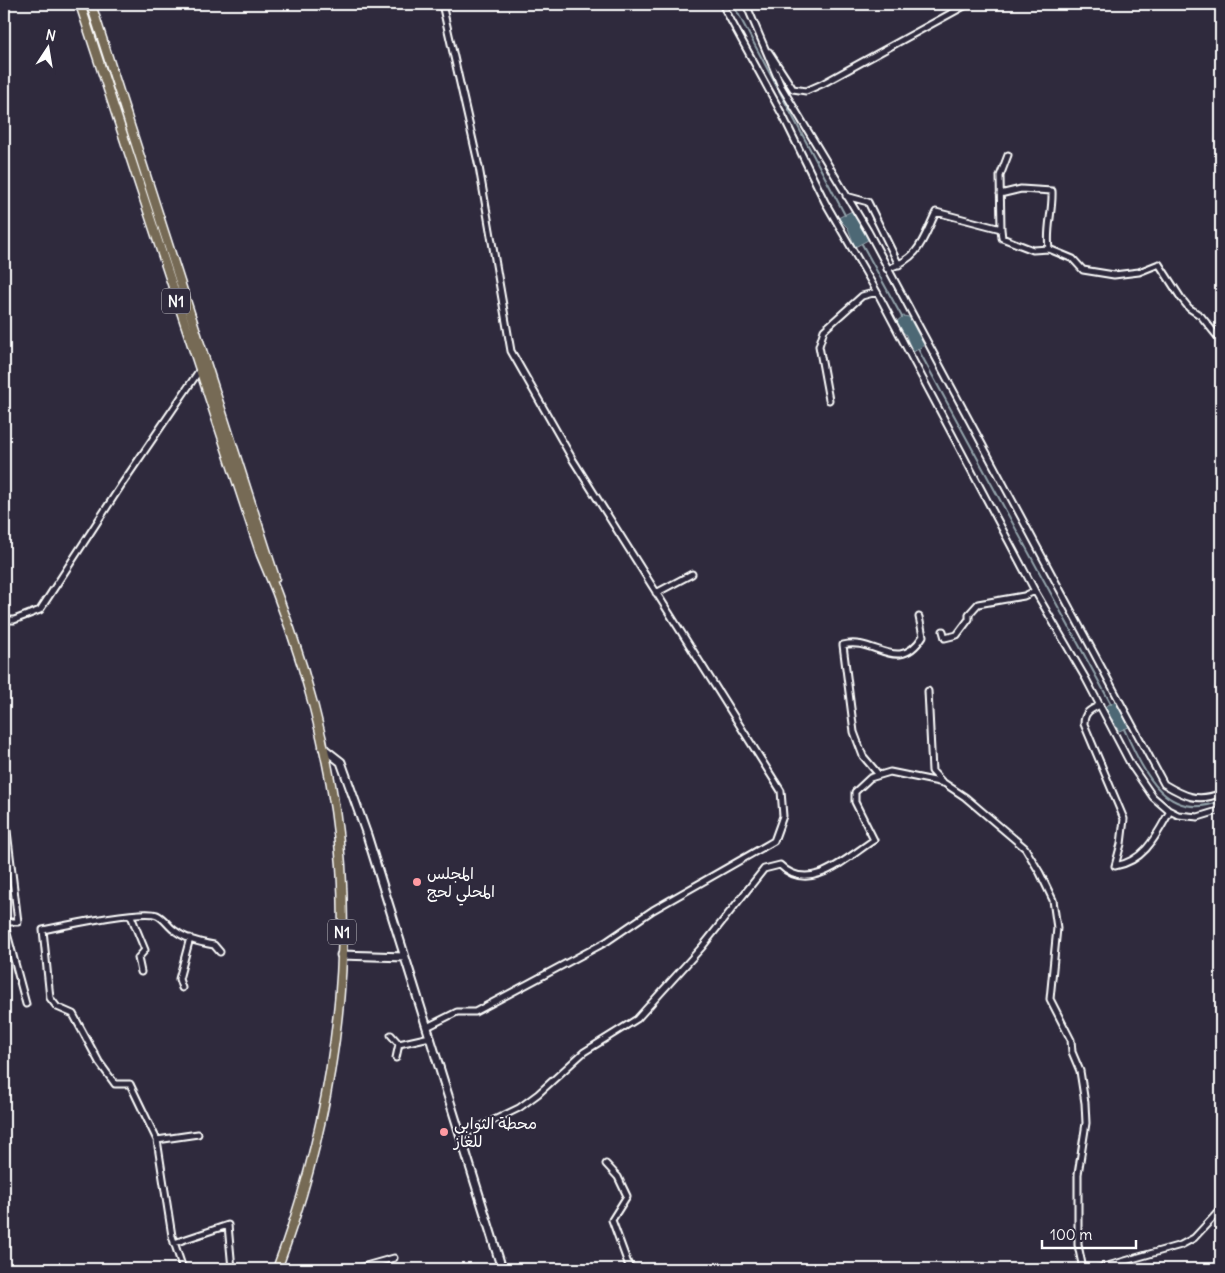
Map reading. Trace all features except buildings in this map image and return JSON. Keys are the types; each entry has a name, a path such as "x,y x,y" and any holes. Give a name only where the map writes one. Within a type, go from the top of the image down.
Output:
{"highway":[{"name":"N1","path":"80,4 199,371 261,555 278,595"},
{"name":"N1","path":"91,4 269,552 278,595 323,748 331,789 341,866 340,986 331,1069 305,1184 277,1269"}],"main road":[{"path":"323,748 341,762 367,835 502,1268"},
{"path":"341,955 405,957"}],"street":[{"path":"4,7 9,4"},
{"path":"426,1027 457,1012 475,1012 606,942 653,910 774,841 783,816 781,791 573,460 511,351 479,167 442,4"},
{"path":"722,4 783,116 825,202 876,292 1035,591 1100,705 1131,764 1153,798 1170,811 1178,815 1198,817 1221,810"},
{"path":"746,4 766,47 781,86 868,231 1164,784 1184,797 1202,797 1221,793"},
{"path":"792,89 806,91 822,84 968,4"},
{"path":"766,47 792,89"},
{"path":"788,96 792,89"},
{"path":"1008,155 1000,176 1002,238 1016,246 1033,250 1049,249 1073,259 1083,270 1114,275 1138,272 1159,264 1180,298 1189,308 1201,316 1221,341"},
{"path":"1000,194 1021,189 1052,192 1052,206 1047,233 1049,249"},
{"path":"846,196 868,202 899,265"},
{"path":"887,269 899,265 916,254 936,212 1001,229"},
{"path":"829,400 828,386 819,346 824,330 862,296 876,292"},
{"path":"4,620 14,620 40,610 122,484 199,371"},
{"path":"656,593 692,574"},
{"path":"943,631 945,638 957,635 969,619 969,614 978,604 1024,596 1035,591"},
{"path":"880,775 863,756 854,732 843,645 853,642 891,655 904,654 915,648 923,636 919,617"},
{"path":"928,691 932,771 944,783 965,797 1025,848 1053,900 1057,928 1050,999 1071,1040 1080,1071 1085,1103 1086,1123 1078,1174 1078,1245 1084,1269"},
{"path":"1100,705 1088,711 1084,718 1084,724 1124,820 1121,844 1114,866 1126,864 1137,858 1151,845 1170,811"},
{"path":"460,1136 519,1108 538,1094 584,1052 636,1019 702,947 764,869 780,864 786,870 800,876 814,876 830,870 874,840 855,802 855,792 870,778 890,772 944,783"},
{"path":"4,806 18,922 4,922 26,1004"},
{"path":"183,1269 174,1243 157,1140 130,1084 115,1084 98,1062 73,1014 57,1007 50,998 43,930 69,924 144,913 157,915 174,930 190,938 214,944 220,952"},
{"path":"131,916 145,950 138,958 141,972"},
{"path":"182,988 178,978 190,938"},
{"path":"391,1035 398,1044 396,1058"},
{"path":"398,1044 430,1037"},
{"path":"157,1140 198,1134"},
{"path":"606,1164 618,1177 627,1196 612,1220 630,1269"},
{"path":"1097,1269 1181,1245 1194,1238 1221,1209"},
{"path":"174,1243 228,1226 232,1269"},
{"path":"355,1269 394,1258"},
{"path":"492,1269 502,1268"}],"water":[{"path":"852,211 868,240 855,247 848,228 838,218"},
{"path":"903,316 909,317 924,345 912,353 906,335 895,323"},
{"path":"1116,701 1129,727 1119,731 1112,719 1109,719 1104,707"}],"waterway":[{"path":"733,4 845,215"},
{"path":"862,244 902,317"},
{"path":"918,349 1111,704"},
{"path":"1124,729 1149,776 1159,789 1171,799 1185,805 1202,806 1221,801"}],"place":[{"name":"المجلس المحلي لحج","path":"417,882"},
{"name":"محطة الثوابي للغاز","path":"444,1132"}]}
